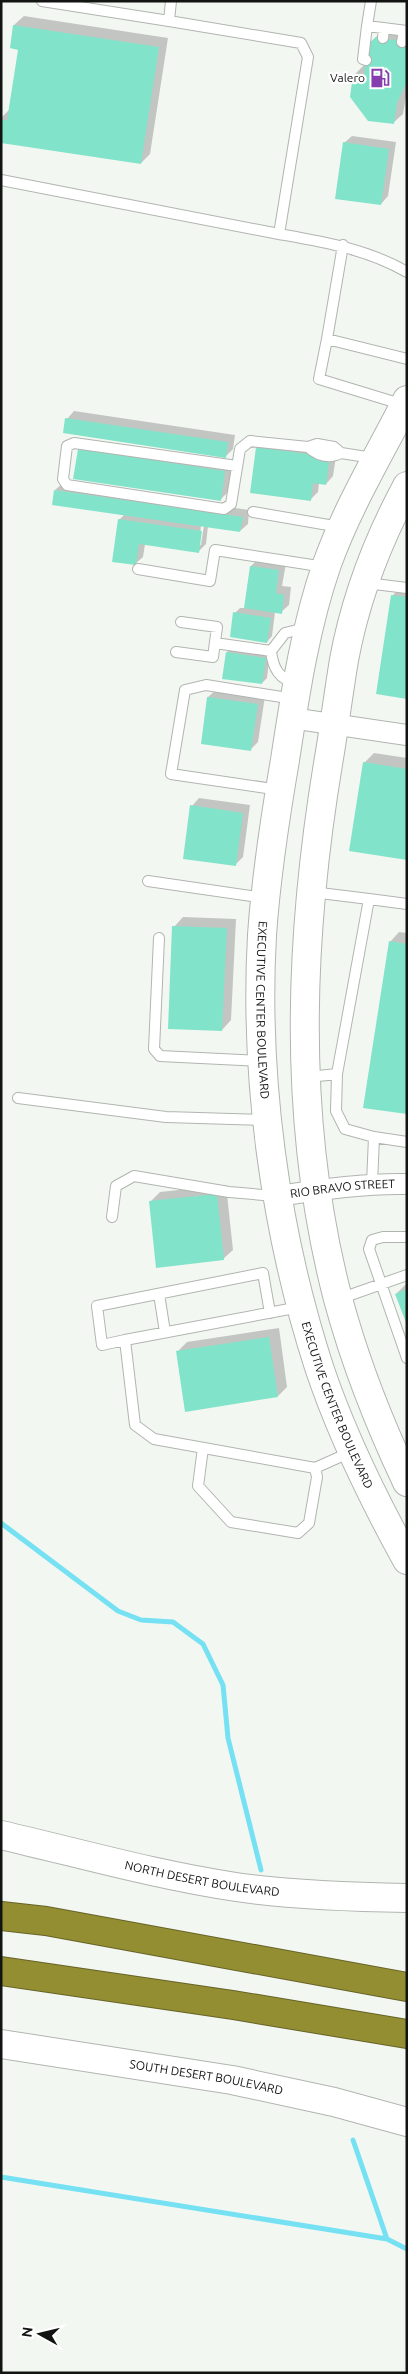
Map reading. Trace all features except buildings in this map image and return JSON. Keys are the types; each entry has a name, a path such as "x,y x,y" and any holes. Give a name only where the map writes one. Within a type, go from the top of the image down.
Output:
{"highway":[{"path":"1,1916 46,1921 407,1987"},
{"path":"1,1971 233,2005 407,2034"}],"main road":[{"name":"EXECUTIVE CENTER BOULEVARD","path":"406,403 374,458 341,527 326,567 308,632 280,790 266,898 261,969 263,1061 268,1120 284,1230 302,1307 320,1368 366,1479 407,1560"},
{"path":"366,1479 402,1473 373,1405 338,1299 316,1190 305,1077 304,999 310,892 344,658 365,583 393,512 407,486"},
{"name":"NORTH DESERT BOULEVARD","path":"1,1835 74,1851 136,1868 236,1887 289,1894 407,1898"},
{"name":"SOUTH DESERT BOULEVARD","path":"1,2044 232,2080 334,2102 407,2122"}],"street":[{"path":"295,700 334,724 407,735"},
{"name":"RIO BRAVO STREET","path":"279,1196 372,1184 407,1184"}],"lane":[{"path":"42,1 301,42 308,57 279,234"},
{"path":"169,20 171,1"},
{"path":"366,60 363,60 371,1"},
{"path":"368,26 383,33 406,31 402,42"},
{"path":"1,180 343,245 390,262 407,272"},
{"path":"343,245 319,379 406,403"},
{"path":"326,339 407,359"},
{"path":"237,466 74,443 67,446 63,479 67,486 224,509 232,504 240,449 250,441 308,447 317,444 334,447 341,453 374,458"},
{"path":"253,512 341,527"},
{"path":"138,569 210,582 215,550 326,567"},
{"path":"365,583 407,588"},
{"path":"176,652 213,657 217,627 181,622"},
{"path":"280,790 171,774 185,690 206,685 295,700 288,681 278,673 273,664 271,652 285,633 297,630 308,632"},
{"path":"215,643 271,652"},
{"path":"148,881 266,898"},
{"path":"310,892 407,904"},
{"path":"370,899 337,1074 336,1111 345,1129 374,1137 407,1142"},
{"path":"159,938 154,1049 160,1056 263,1061"},
{"path":"305,1077 337,1074"},
{"path":"18,1098 166,1117 268,1120"},
{"path":"372,1184 374,1137"},
{"path":"112,1217 116,1186 134,1176 229,1192 279,1196"},
{"path":"407,1237 383,1237 372,1240 369,1249 407,1358"},
{"path":"270,1313 263,1273 97,1306 102,1345 302,1307"},
{"path":"338,1299 407,1275"},
{"path":"159,1294 165,1332"},
{"path":"125,1340 135,1425 154,1439 315,1468 354,1450"},
{"path":"203,1448 198,1486 231,1522 298,1533 309,1523 317,1477 315,1468"}],"waterway":[{"path":"1,1523 118,1611 141,1620 173,1622 203,1644 223,1685 228,1738 261,1870"},
{"path":"353,2140 387,2239 407,2249"},
{"path":"1,2177 387,2239"}],"place":[{"name":"Valero","path":"380,78"}]}
